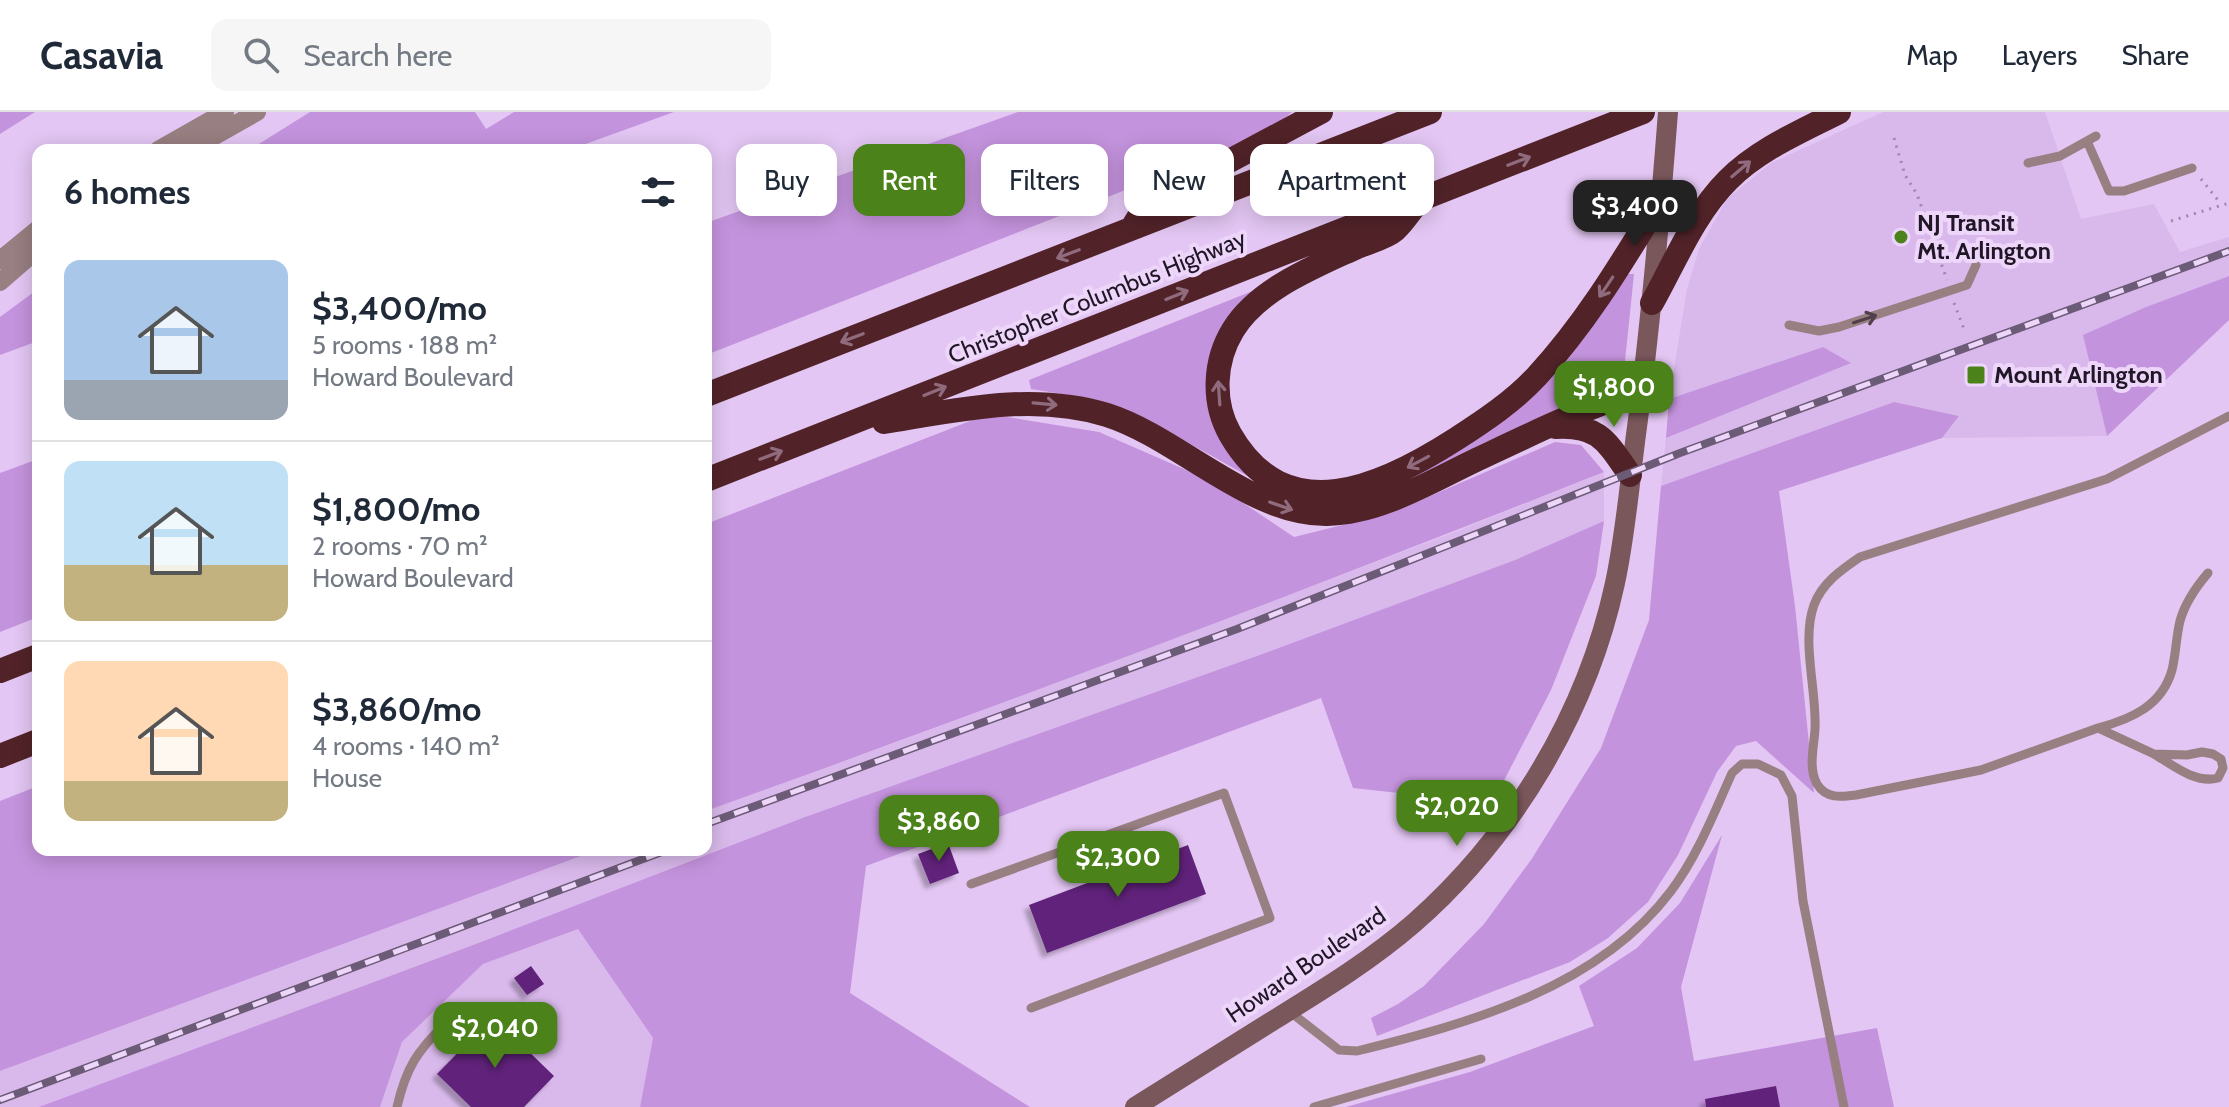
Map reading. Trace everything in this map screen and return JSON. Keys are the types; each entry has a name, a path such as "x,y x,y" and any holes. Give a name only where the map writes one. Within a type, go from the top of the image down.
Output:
{"highway":[{"path":"1132,228 1149,200 1321,112"},
{"name":"Christopher Columbus Highway","path":"712,393 1430,112"},
{"path":"1652,303 1706,207 1728,180 1771,147 1839,112"},
{"name":"Christopher Columbus Highway","path":"1434,194 1638,114"},
{"path":"1407,216 1394,231 1299,275 1259,301 1242,316 1223,348 1217,386 1221,413 1228,430 1252,462 1282,484 1317,493 1363,487 1424,460 1489,418 1535,378 1577,331 1662,197"},
{"name":"Christopher Columbus Highway","path":"712,478 1379,216"},
{"path":"837,430 1001,404 1072,407 1108,415 1140,430 1276,505 1302,512 1348,513 1390,501 1545,428 1642,389"},
{"path":"1545,428 1587,428 1604,440 1630,475"},
{"path":"0,671 32,658"},
{"path":"0,756 32,743"}],"main road":[{"name":"Howard Boulevard","path":"1135,1107 1362,964 1414,923 1493,840 1537,774 1579,694 1615,583 1652,303 1668,112"}],"street":[{"path":"169,144 225,112"},
{"path":"201,144 257,112"},
{"path":"0,260 32,234"},
{"path":"0,282 32,254"}],"lane":[{"path":"2028,163 2060,156 2092,139 2109,191 2124,191 2192,168"},
{"path":"1789,325 1819,331 1839,327 1967,285 1976,265"},
{"path":"2208,573 2189,599 2180,621 2172,672 2161,695 2125,721 1981,770 1856,795 1838,797 1824,793 1816,782 1813,769 1815,699 1810,630 1813,607 1823,587 1838,572 1860,557 2107,479 2229,416"},
{"path":"2098,728 2193,776 2208,780 2218,778 2223,768 2221,759 2213,754 2154,754"},
{"path":"1289,1011 1339,1050 1357,1051 1524,1000 1568,977 1608,953 1640,926 1670,892 1695,854 1732,773 1742,764 1758,764 1781,775 1792,796 1803,901 1844,1107"},
{"path":"971,884 1224,793 1270,918 1031,1008"},
{"path":"397,1107 403,1078 420,1048 446,1023"},
{"path":"1314,1107 1481,1059"}],"path":[{"path":"1894,138 1905,175 1917,194 1964,329"},
{"path":"2192,168 2221,204"},
{"path":"2171,221 2229,203"}],"shaded area":[{"path":"0,112 35,112 0,134"},
{"path":"310,112 475,112 486,129 514,112 674,112 586,144 259,144"},
{"path":"1018,112 1292,112 1263,136 1234,147 1234,144 1124,144 1124,191 1108,197 1108,144 981,144 981,216 1060,216 712,353 712,221 736,212 736,216 837,216 837,176 853,171 853,216 965,216 965,144 928,144"},
{"path":"1883,112 2045,112 2081,219 2154,204 2180,252 2229,237 2229,276 2146,307 2084,335 2107,436 1942,438 1959,416 1894,402 1661,486 1666,438 1850,363 1823,347 1669,399 1687,289 1699,249 1727,199 1771,163"},
{"path":"1627,274 1634,274 1625,361 1622,370 1610,383 1395,488 1274,491 1155,424 1093,399 1031,389 1029,380 1275,282 1209,377 1275,489 1428,469"},
{"path":"2229,276 2229,320 2107,436 2083,335"},
{"path":"32,293 32,343 0,355 0,317"},
{"path":"1823,347 1851,363 1666,438 1669,399"},
{"path":"1894,402 1959,416 1942,438 1779,491 1795,606 1814,793 1756,741 1736,746 1717,772 1678,855 1648,902 1608,938 1570,962 1377,1036 1371,1018 1424,986 1484,924 1531,860 1601,748 1649,620 1661,486"},
{"path":"988,414 1099,432 1209,480 1294,537 1391,513 1555,442 1581,445 1604,472 1156,645 712,809 712,522"},
{"path":"32,461 32,619 0,632 0,473"},
{"path":"1604,472 1604,521 1515,560 712,853 712,809 1447,535"},
{"path":"1604,521 1596,576 1551,690 1499,790 1471,822 1417,795 1353,788 1321,698 866,866 850,993 1030,1107 640,1107 653,1038 578,929 483,964 402,1042 380,1107 39,1107 704,856 712,856 712,853 805,817 1268,652 1515,560"},
{"path":"32,788 32,856 581,856 0,1071 0,801"},
{"path":"1722,835 1681,987 1694,1061 1877,1028 1894,1107 1346,1107 1470,1072 1594,1026 1579,986 1637,948 1680,903"},
{"path":"581,856 704,856 39,1107 0,1107 0,1071"},
{"path":"578,928 653,1038 640,1107 380,1107 402,1042 483,964"}],"building":[{"path":"948,843 959,873 930,884 918,854"},
{"path":"1188,845 1206,894 1047,953 1029,905"},
{"path":"531,966 544,984 527,995 514,978"},
{"path":"493,1017 554,1076 524,1107 471,1107 437,1074"},
{"path":"1776,1086 1780,1107 1706,1107 1705,1099"}],"railway":[{"path":"712,822 1237,629 1680,453 2229,251"},
{"path":"0,1100 651,856"}],"place":[{"name":"NJ Transit Mt. Arlington","path":"1901,237"},
{"name":"Mount Arlington","path":"1976,375"}]}
